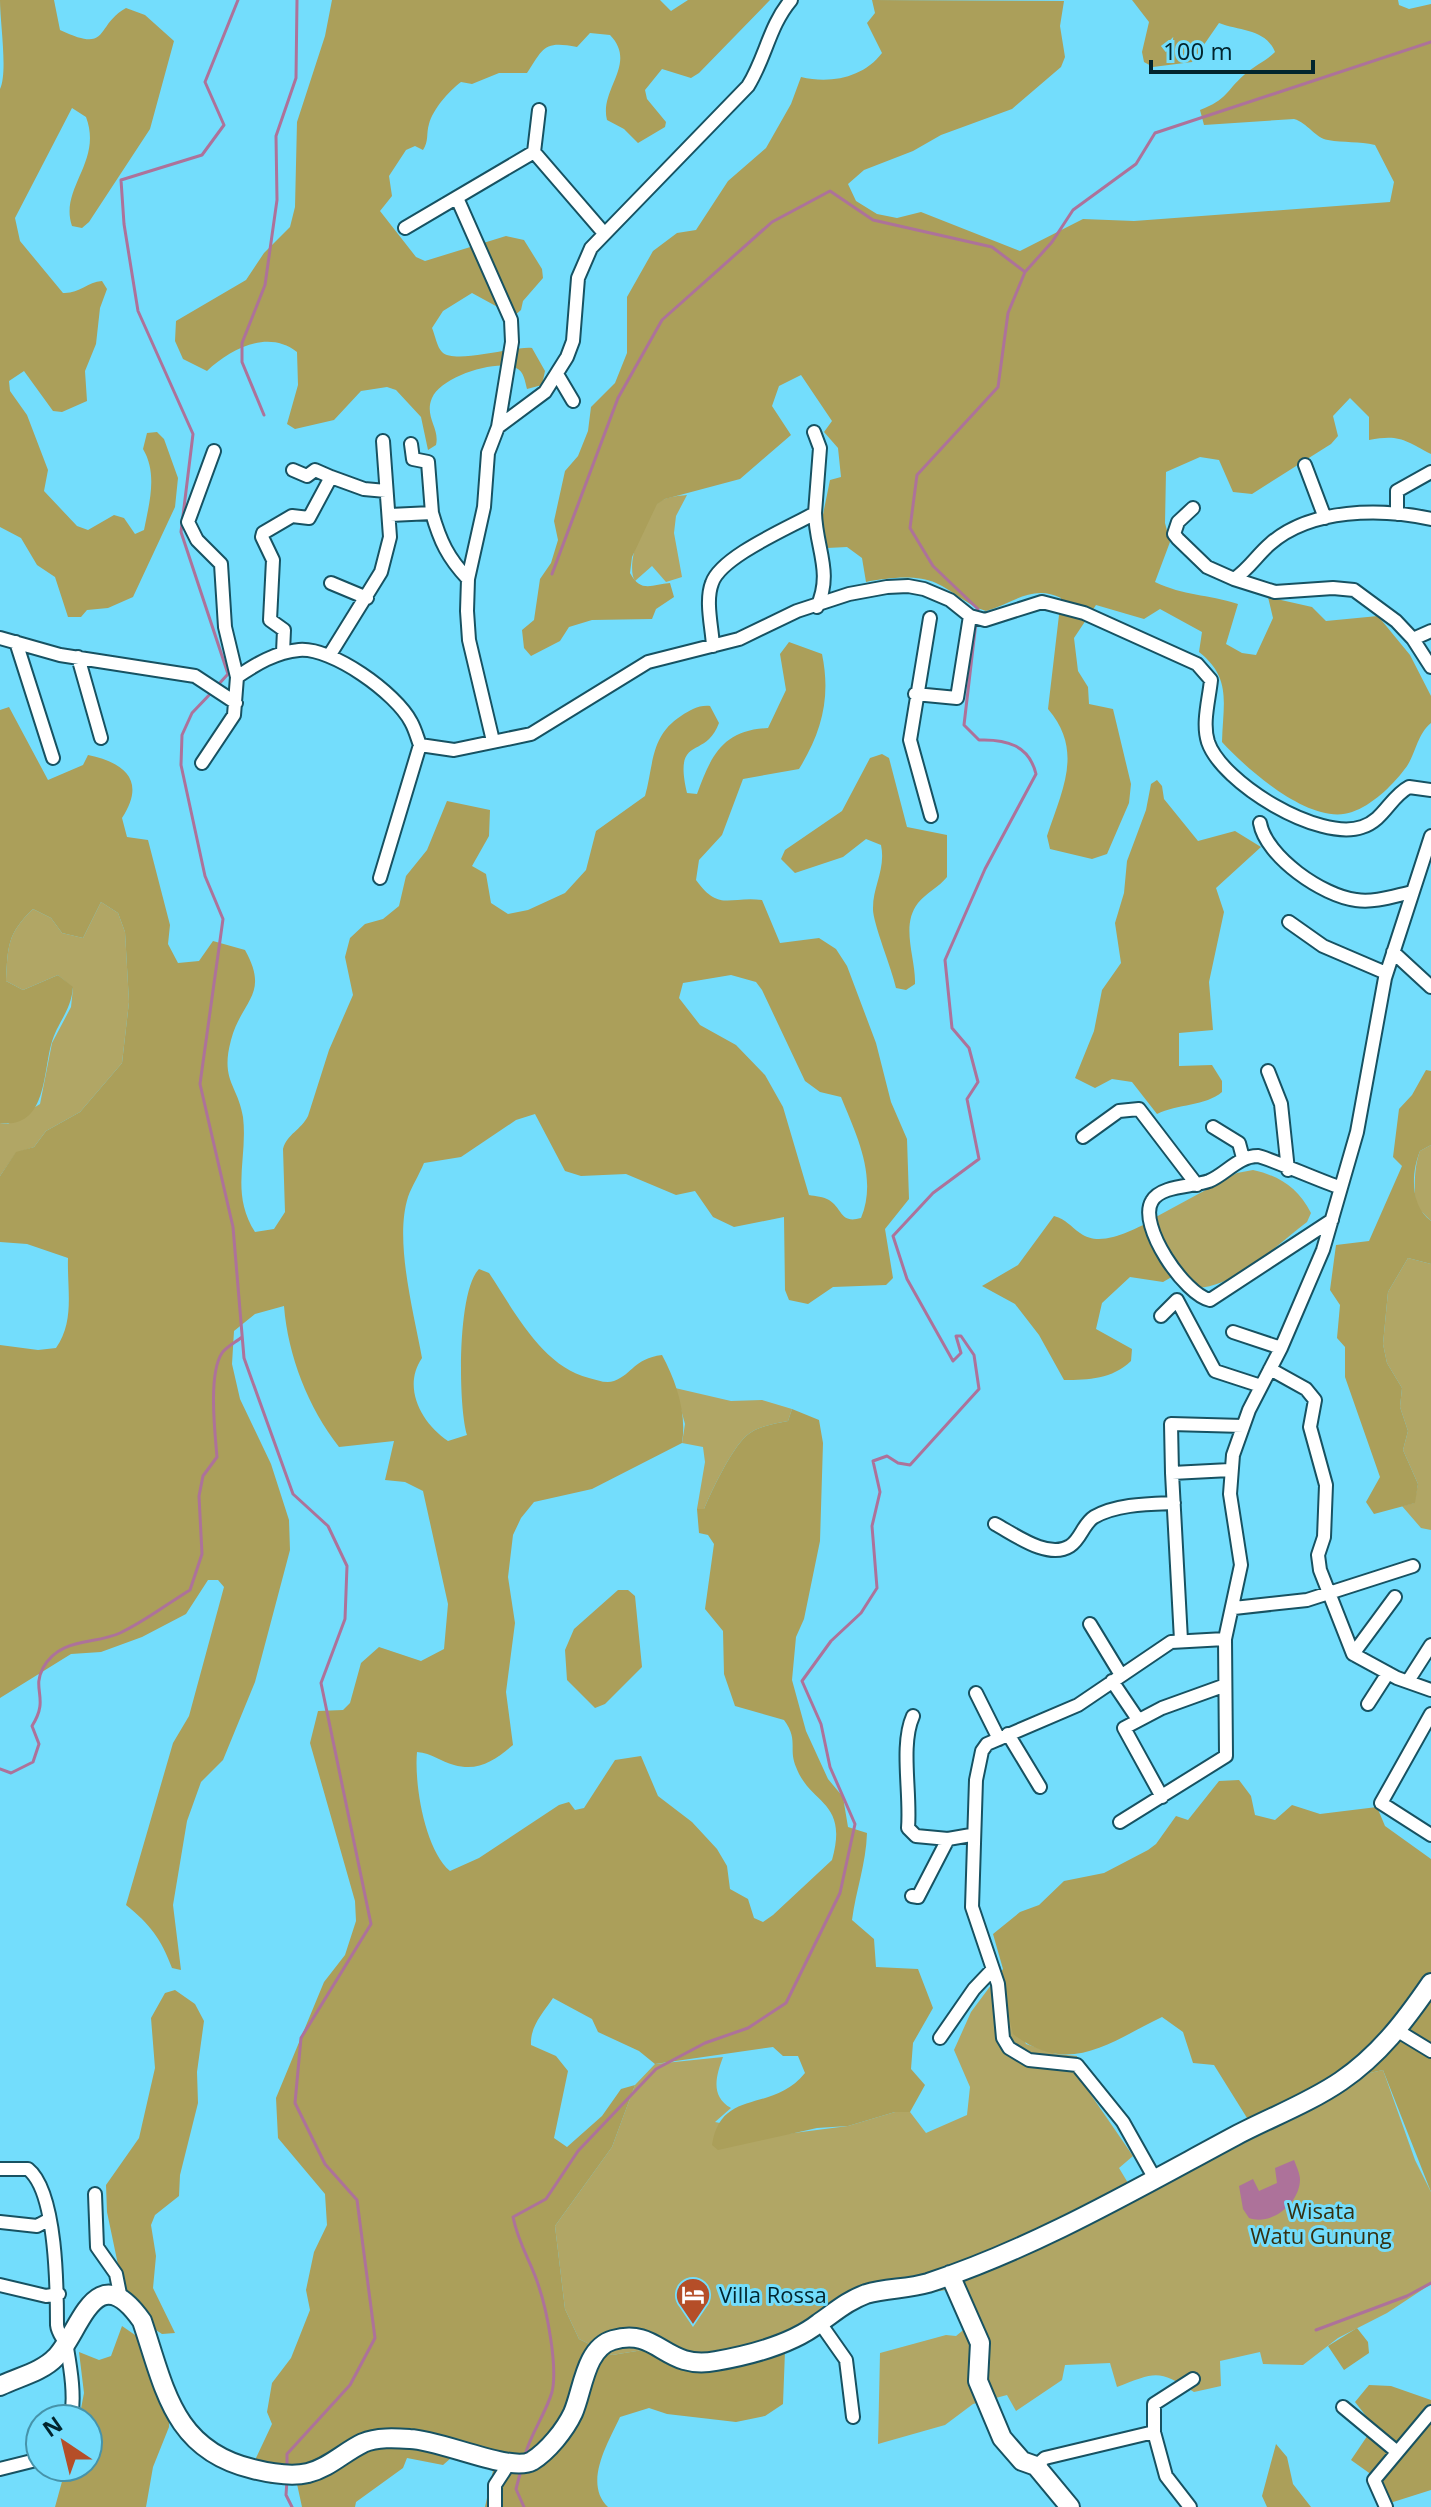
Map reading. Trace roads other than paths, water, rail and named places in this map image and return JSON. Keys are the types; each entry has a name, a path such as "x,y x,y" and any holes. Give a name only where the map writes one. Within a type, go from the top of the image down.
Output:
{"street":[{"path":"498,427 545,392 557,374 573,341 582,264 603,232 748,86 762,60 776,17 791,0"},
{"path":"539,110 534,152 603,232"},
{"path":"405,228 534,152"},
{"path":"457,198 511,320 512,342 498,427 488,453 484,507 468,579 469,640 493,741"},
{"path":"557,374 573,401"},
{"path":"814,432 820,448 816,540 827,576 817,607"},
{"path":"329,656 381,572 390,537 383,441"},
{"path":"411,444 413,459 428,462 432,513 441,543 451,562 468,579"},
{"path":"202,763 234,715 237,677 225,627 221,564 197,540 188,522 214,451"},
{"path":"1305,465 1325,518"},
{"path":"293,470 307,476 315,470 364,489 386,491"},
{"path":"1397,514 1397,491 1431,472"},
{"path":"283,652 284,630 270,620 273,560 262,537 292,516 309,518 331,477"},
{"path":"1193,508 1178,522 1174,534 1207,567 1275,592 1354,590 1396,621 1413,639 1431,667"},
{"path":"390,515 432,513"},
{"path":"713,646 710,594 718,572 782,529 815,513"},
{"path":"1234,579 1274,541 1325,518 1397,514 1431,519"},
{"path":"331,583 367,598"},
{"path":"420,745 454,750 544,729 648,662 739,639 797,611 817,607 849,594 908,586 950,600 977,618 1042,602 1084,613 1197,664 1211,680 1206,733 1222,767 1274,803 1317,825 1343,830 1363,827 1381,816 1409,787 1431,790"},
{"path":"930,618 915,694 910,740 931,816"},
{"path":"915,694 957,698 977,618"},
{"path":"1413,639 1431,631"},
{"path":"0,638 78,657 195,676 236,703"},
{"path":"16,642 53,758"},
{"path":"237,677 283,652 304,649 350,665 400,706 411,721 420,745 380,878"},
{"path":"78,657 101,738"},
{"path":"1260,823 1264,837 1293,868 1325,890 1358,901 1412,892"},
{"path":"1120,1822 1226,1756 1223,1686 1225,1639 1241,1565 1230,1470 1243,1426 1312,1280 1332,1220 1363,1108 1386,973 1431,836"},
{"path":"1289,922 1323,946 1386,973"},
{"path":"1393,952 1431,987"},
{"path":"1268,1071 1281,1104 1288,1170"},
{"path":"1083,1137 1119,1111 1134,1107 1146,1115 1166,1148 1197,1185"},
{"path":"1213,1127 1239,1143 1243,1158"},
{"path":"1332,1220 1218,1297 1201,1298 1191,1291 1173,1268 1151,1227 1148,1213 1152,1201 1160,1193 1197,1185 1243,1158 1264,1158 1288,1170 1339,1187"},
{"path":"1161,1316 1191,1291"},
{"path":"1177,1300 1215,1371 1261,1386"},
{"path":"1233,1332 1281,1348"},
{"path":"1270,1369 1306,1389 1315,1400 1310,1427 1326,1485 1324,1537 1318,1555 1327,1594 1353,1654 1388,1673 1431,1690"},
{"path":"1181,1640 1172,1419 1243,1426"},
{"path":"1172,1473 1230,1470"},
{"path":"995,1524 1030,1543 1060,1550 1070,1546 1087,1523 1101,1514 1132,1505 1174,1503"},
{"path":"1234,1608 1289,1604 1413,1566"},
{"path":"1353,1654 1395,1597"},
{"path":"1090,1624 1137,1718"},
{"path":"1155,2179 1123,2122 1077,2065 1042,2064 1009,2048 1001,2029 1000,2003 993,1969 972,1907 971,1835 982,1751 1004,1736 1078,1705 1171,1642 1225,1639"},
{"path":"1408,1681 1431,1645"},
{"path":"1368,1704 1388,1673"},
{"path":"1162,1797 1123,1731 1137,1718 1223,1686"},
{"path":"976,1693 1040,1787"},
{"path":"1431,1714 1381,1803 1431,1835"},
{"path":"913,1716 905,1737 910,1780 908,1828 916,1836 948,1839 971,1835"},
{"path":"912,1896 918,1897 948,1839"},
{"path":"940,2038 974,1989 993,1969"},
{"path":"495,2507 495,2485 568,2422 593,2356 603,2344 615,2339 649,2340 680,2363 714,2362 776,2345 820,2323 834,2309 867,2294 924,2284 1021,2245 1340,2082 1398,2031 1431,1983"},
{"path":"1398,2031 1431,2051"},
{"path":"0,2169 12,2167 33,2172 41,2189 58,2267 58,2333 67,2343 73,2403"},
{"path":"95,2194 97,2247 116,2274 121,2299 142,2321 183,2428 213,2455 267,2472 304,2474 326,2467 363,2443 379,2439 440,2443 519,2464"},
{"path":"0,2222 37,2226 48,2220"},
{"path":"950,2275 980,2343 981,2393 1010,2450 1022,2461 1036,2466 1070,2507"},
{"path":"0,2285 46,2296 59,2294"},
{"path":"0,2386 54,2360 86,2307 103,2298 121,2299"},
{"path":"820,2323 846,2360 853,2417"},
{"path":"1190,2507 1166,2476 1154,2432 1154,2404 1193,2379"},
{"path":"1343,2407 1396,2451"},
{"path":"1386,2507 1373,2482 1431,2412"},
{"path":"1036,2466 1045,2458 1154,2432"},
{"path":"0,2469 24,2463"}],"waterway":[{"path":"218,685 228,674 181,532 193,434 138,311 124,224 121,180 202,155 224,125 205,82 238,0"},
{"path":"264,415 242,362 242,343 265,285 277,200 276,136 296,78 297,0"},
{"path":"977,614 978,609 933,566 910,528 917,475 998,387 1008,313 1025,272 1052,242 1073,210 1136,164 1155,133 1431,42"},
{"path":"552,574 618,398 662,320 772,222 830,191 873,220 992,247 1025,272"},
{"path":"525,2455 552,2392 554,2368 542,2297 513,2217 546,2199 578,2151 656,2069 705,2043 748,2028 786,2003 840,1893 855,1824 830,1767 821,1724 802,1681 831,1641 861,1613 877,1588 872,1526 880,1492 873,1461 887,1456 898,1463 910,1465 979,1389 974,1355 961,1336 956,1336 961,1353 953,1361 907,1279 893,1236 933,1193 979,1159 967,1099 978,1082 969,1048 952,1028 945,960 985,869 1036,774 1033,764 1022,750 1007,743 979,740 964,725 976,622"},
{"path":"213,691 192,713 182,735 181,765 205,876 223,919 200,1084 233,1227 244,1358 293,1494 328,1526 347,1566 345,1619 321,1683 371,1924 301,2038 295,2103 325,2164 357,2200 375,2338 350,2385 287,2454 287,2468"},
{"path":"0,1769 11,1773 33,1762 39,1744 32,1726 40,1708 39,1682 50,1658 68,1646 120,1633 190,1590 202,1554 199,1496 203,1476 217,1457 215,1375 222,1353 242,1337"},
{"path":"1316,2330 1407,2296 1431,2283"},
{"path":"521,2470 516,2489 524,2507"},
{"path":"287,2480 286,2495 292,2507"}],"place":[{"name":"Villa Rossa","path":"693,2326"}],"park label":[{"name":"Wisata Watu Gunung","path":"1321,2224"}]}
